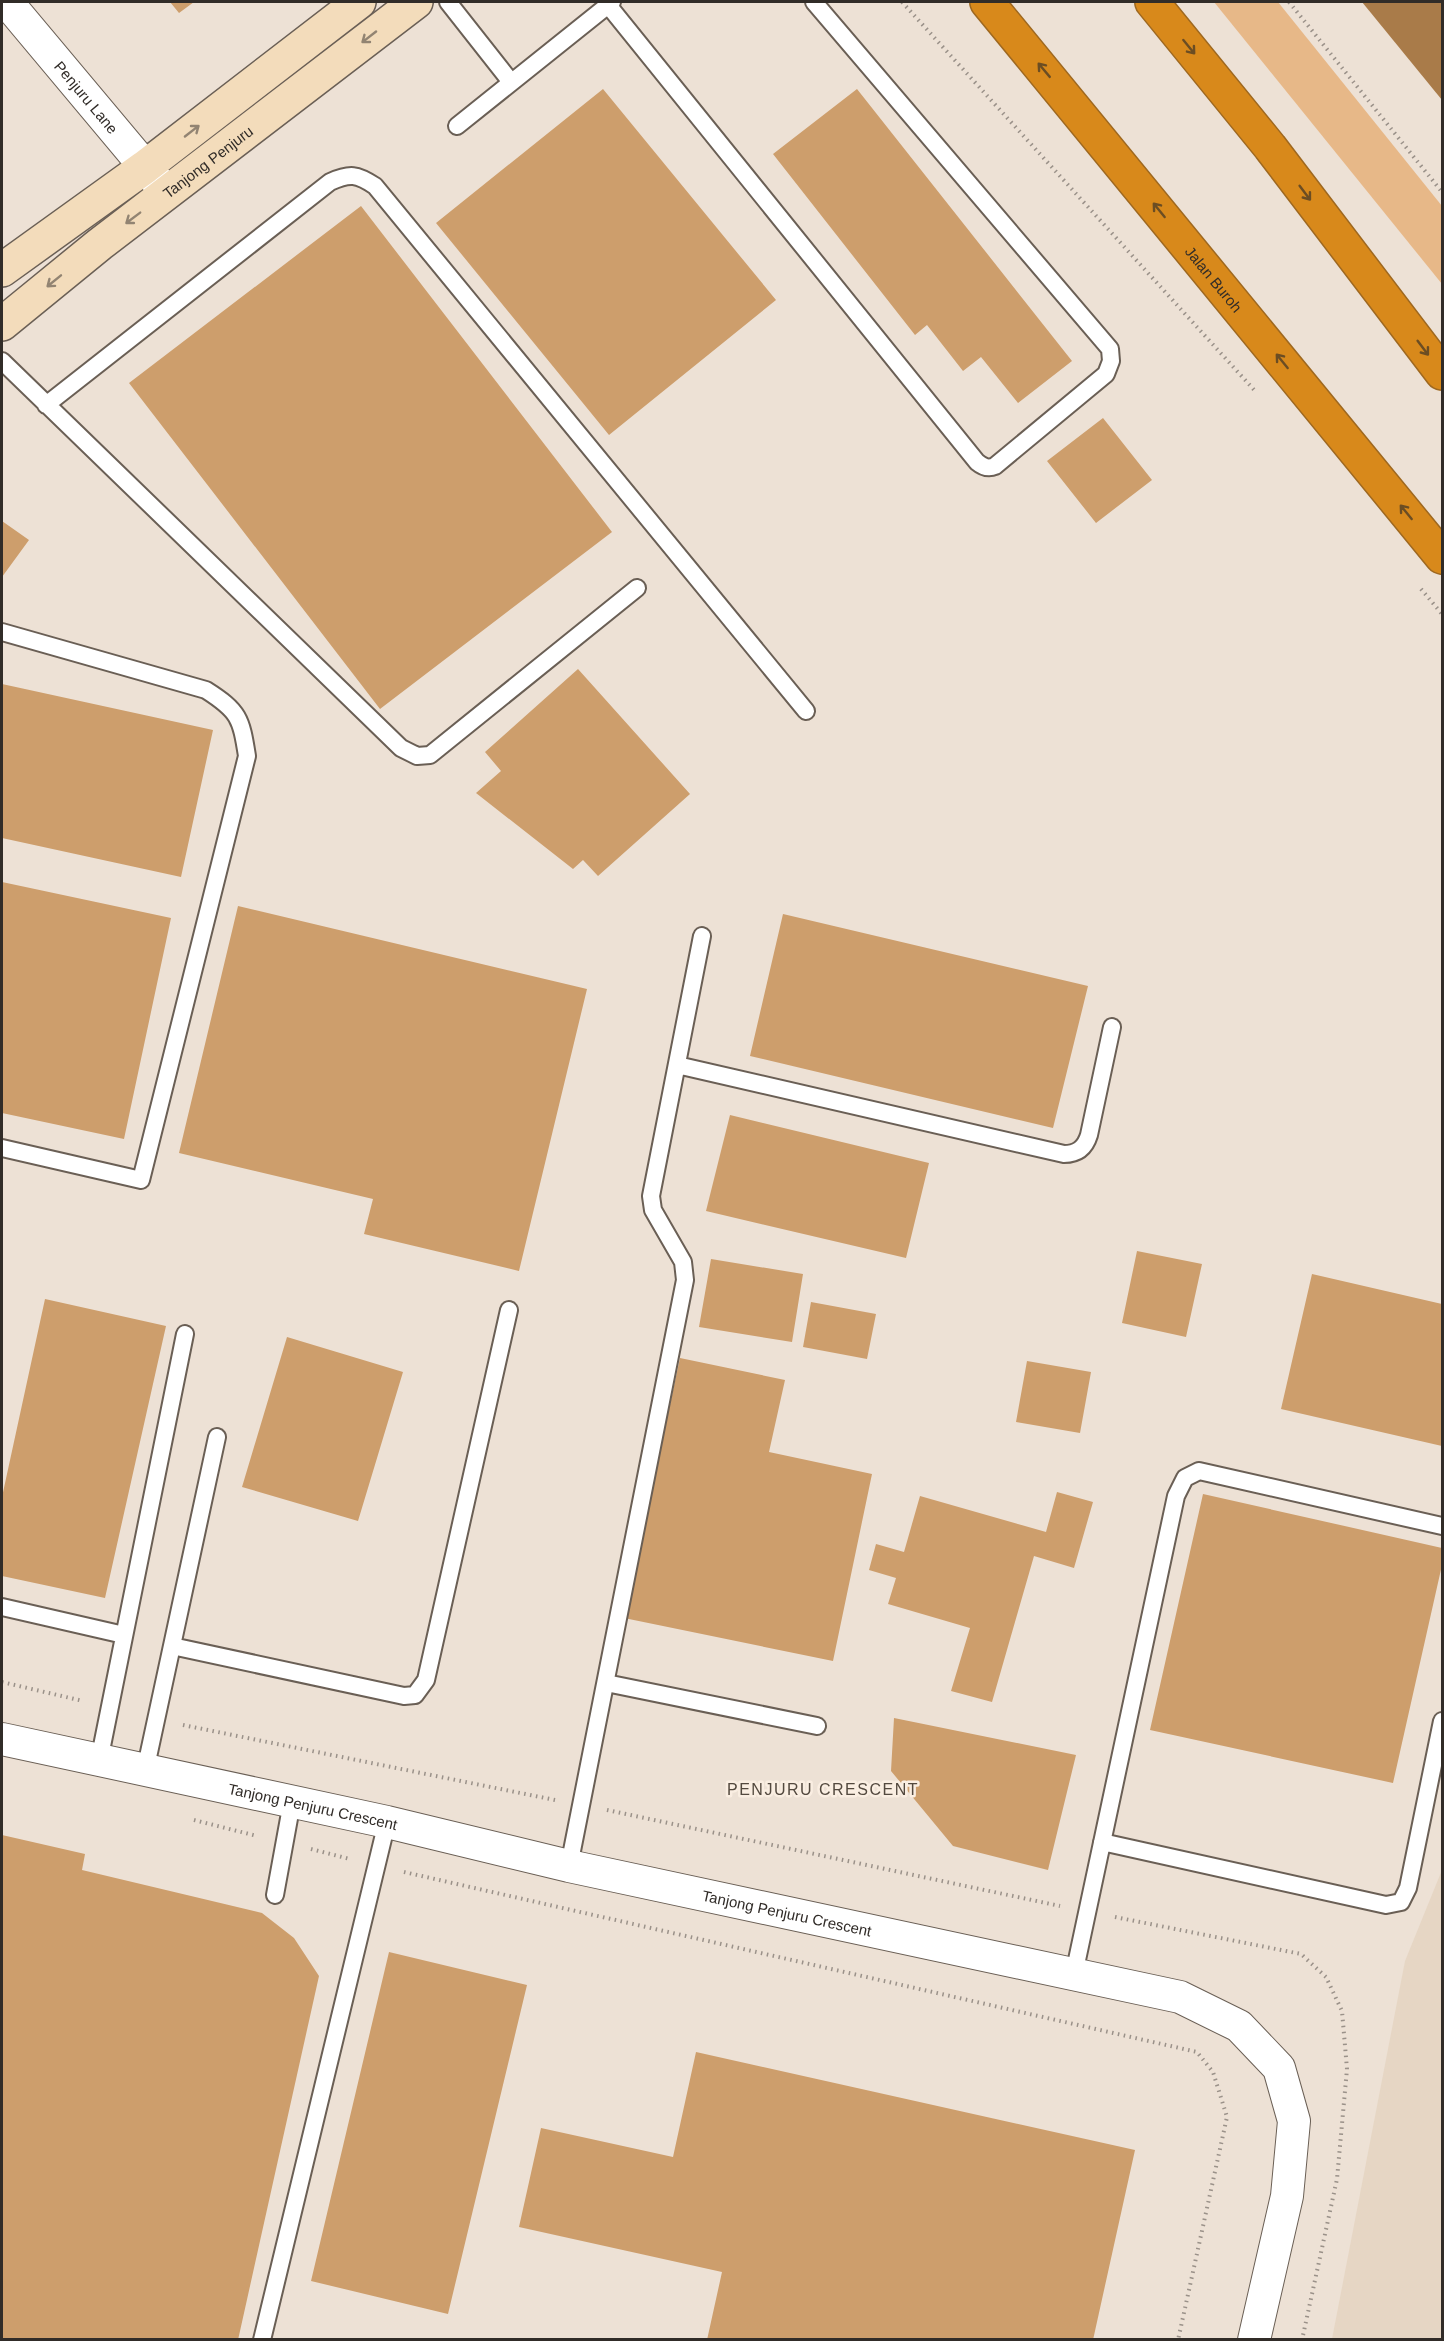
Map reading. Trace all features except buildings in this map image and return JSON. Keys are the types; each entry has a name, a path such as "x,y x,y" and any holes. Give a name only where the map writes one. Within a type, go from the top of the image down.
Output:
{"highway":[{"name":"Jalan Buroh","path":"987,2 1443,557"},
{"path":"1152,2 1270,147 1443,373"}],"main road":[{"path":"2,270 145,167 359,2"},
{"name":"Tanjong Penjuru","path":"2,324 99,244 416,2"}],"street":[{"name":"Penjuru Lane","path":"7,2 166,193"},
{"name":"Tanjong Penjuru Crescent","path":"2,1739 387,1822 569,1866 1180,1997 1239,2026 1279,2068 1294,2121 1287,2196 1254,2340"}],"lane":[{"path":"448,2 512,82"},
{"path":"457,126 610,3 977,462 990,468 1106,374 1111,361 1110,349 813,2"},
{"path":"46,405 330,182 345,175 361,177 375,186 383,195 806,711"},
{"path":"2,361 401,748 417,756 430,755 637,588"},
{"path":"2,632 206,690 228,704 242,724 247,756 141,1180 2,1148"},
{"path":"569,1866 685,1280 683,1262 653,1210 651,1196 702,936"},
{"path":"677,1065 1064,1154 1073,1154 1086,1143 1089,1135 1112,1027"},
{"path":"172,1646 405,1696 415,1695 426,1680 509,1310"},
{"path":"99,1761 185,1334"},
{"path":"145,1771 217,1437"},
{"path":"1074,1974 1176,1496 1185,1478 1199,1472 1443,1526"},
{"path":"2,1607 124,1635"},
{"path":"606,1683 817,1726"},
{"path":"1102,1842 1386,1905 1401,1902 1408,1888 1443,1721"},
{"path":"275,1895 292,1802"},
{"path":"262,2340 387,1822"}],"path":[{"path":"902,2 1260,396"},
{"path":"1289,2 1443,192"},
{"path":"1420,587 1443,615"},
{"path":"193,1820 376,1866 1197,2052 1213,2072 1227,2117 1178,2340"}],"shaded area":[{"path":"1214,2 1278,2 1442,206 1442,284"},
{"path":"1362,2 1442,2 1442,100"},
{"path":"1442,1870 1442,2339 1332,2339 1405,1961"}],"district":[{"name":"PENJURU CRESCENT","path":"823,1789"}]}
